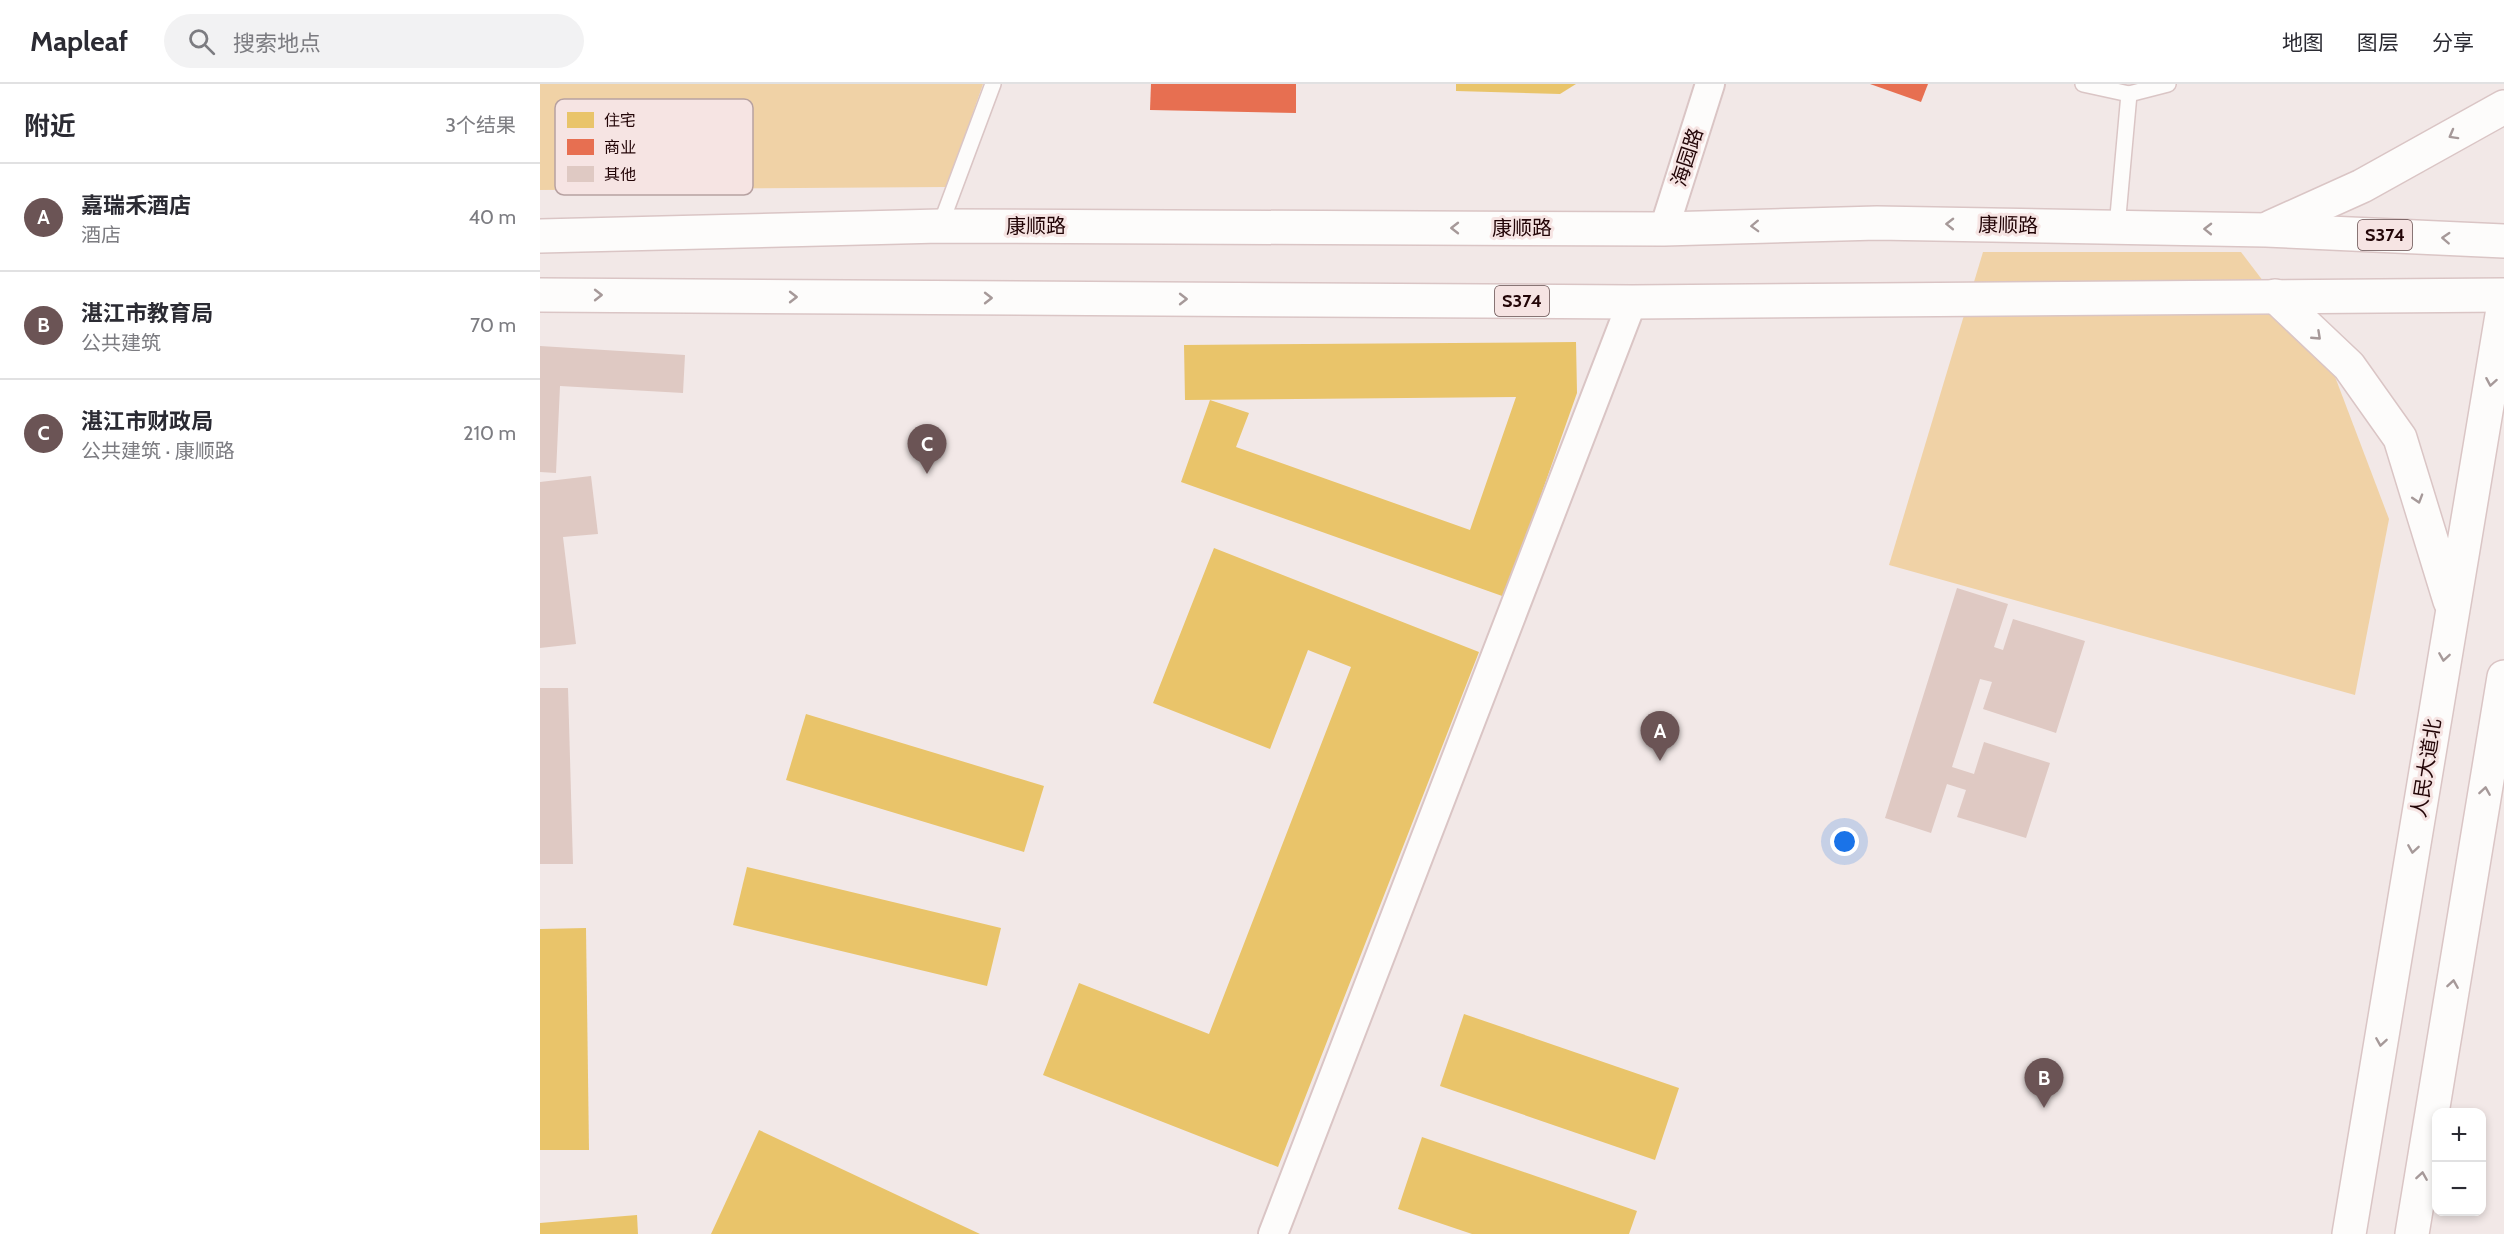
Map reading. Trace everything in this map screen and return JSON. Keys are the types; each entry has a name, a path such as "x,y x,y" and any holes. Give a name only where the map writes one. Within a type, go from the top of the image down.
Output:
{"main road":[{"path":"2266,230 2362,186 2504,107"},
{"name":"康顺路","path":"540,236 940,226 1664,229 1877,222 2266,230 2504,241"},
{"name":"S374","path":"540,295 1632,302 2504,295"},
{"path":"2275,296 2349,366 2400,438 2452,608"},
{"name":"人民大道北","path":"2349,1234 2504,303"},
{"path":"2412,1234 2504,677"}],"street":[{"name":"海园路","path":"1664,229 1710,84"},
{"path":"1273,1234 1632,302"}],"lane":[{"path":"940,226 993,84"},
{"path":"2083,84 2129,94 2168,84"},
{"path":"2117,227 2129,94"}],"shaded area":[{"path":"540,84 983,84 947,187 753,188 753,99 555,99 555,190 540,190"},
{"path":"1983,252 2241,252 2334,374 2389,519 2355,695 1889,565"}],"building: 住宅":[{"path":"1456,84 1576,84 1560,94 1456,91"},
{"path":"1576,342 1577,393 1505,597 1181,482 1210,400 1249,413 1236,447 1470,530 1516,397 1185,400 1184,345"},
{"path":"1214,548 1479,652 1278,1167 1043,1075 1079,983 1209,1034 1351,667 1308,650 1270,749 1153,703"},
{"path":"806,714 1044,786 1024,852 786,780"},
{"path":"747,867 1001,928 987,986 733,925"},
{"path":"586,928 589,1150 540,1150 540,929"},
{"path":"1464,1014 1679,1088 1655,1160 1440,1086"},
{"path":"759,1130 980,1234 711,1234"},
{"path":"1422,1137 1637,1211 1629,1234 1472,1234 1398,1209"},
{"path":"637,1215 638,1234 540,1234 540,1223"}],"building: 商业":[{"path":"1151,84 1296,84 1296,113 1150,110"},
{"path":"1870,84 1928,84 1921,102"}],"building: 其他":[{"path":"540,346 685,355 683,393 560,386 556,473 540,472"},
{"path":"591,476 598,534 563,537 576,644 540,648 540,482"},
{"path":"1957,588 2008,604 1994,647 2003,650 2013,619 2085,641 2056,733 1983,709 1992,682 1980,679 1952,767 1974,774 1984,742 2050,763 2026,838 1957,817 1966,790 1947,784 1931,833 1885,818"},
{"path":"540,688 568,688 573,864 540,864"}],"place":[{"name":"湛江市财政局","path":"927,474"},
{"name":"嘉瑞禾酒店","path":"1660,761"},
{"name":"湛江市教育局","path":"2044,1108"}]}
